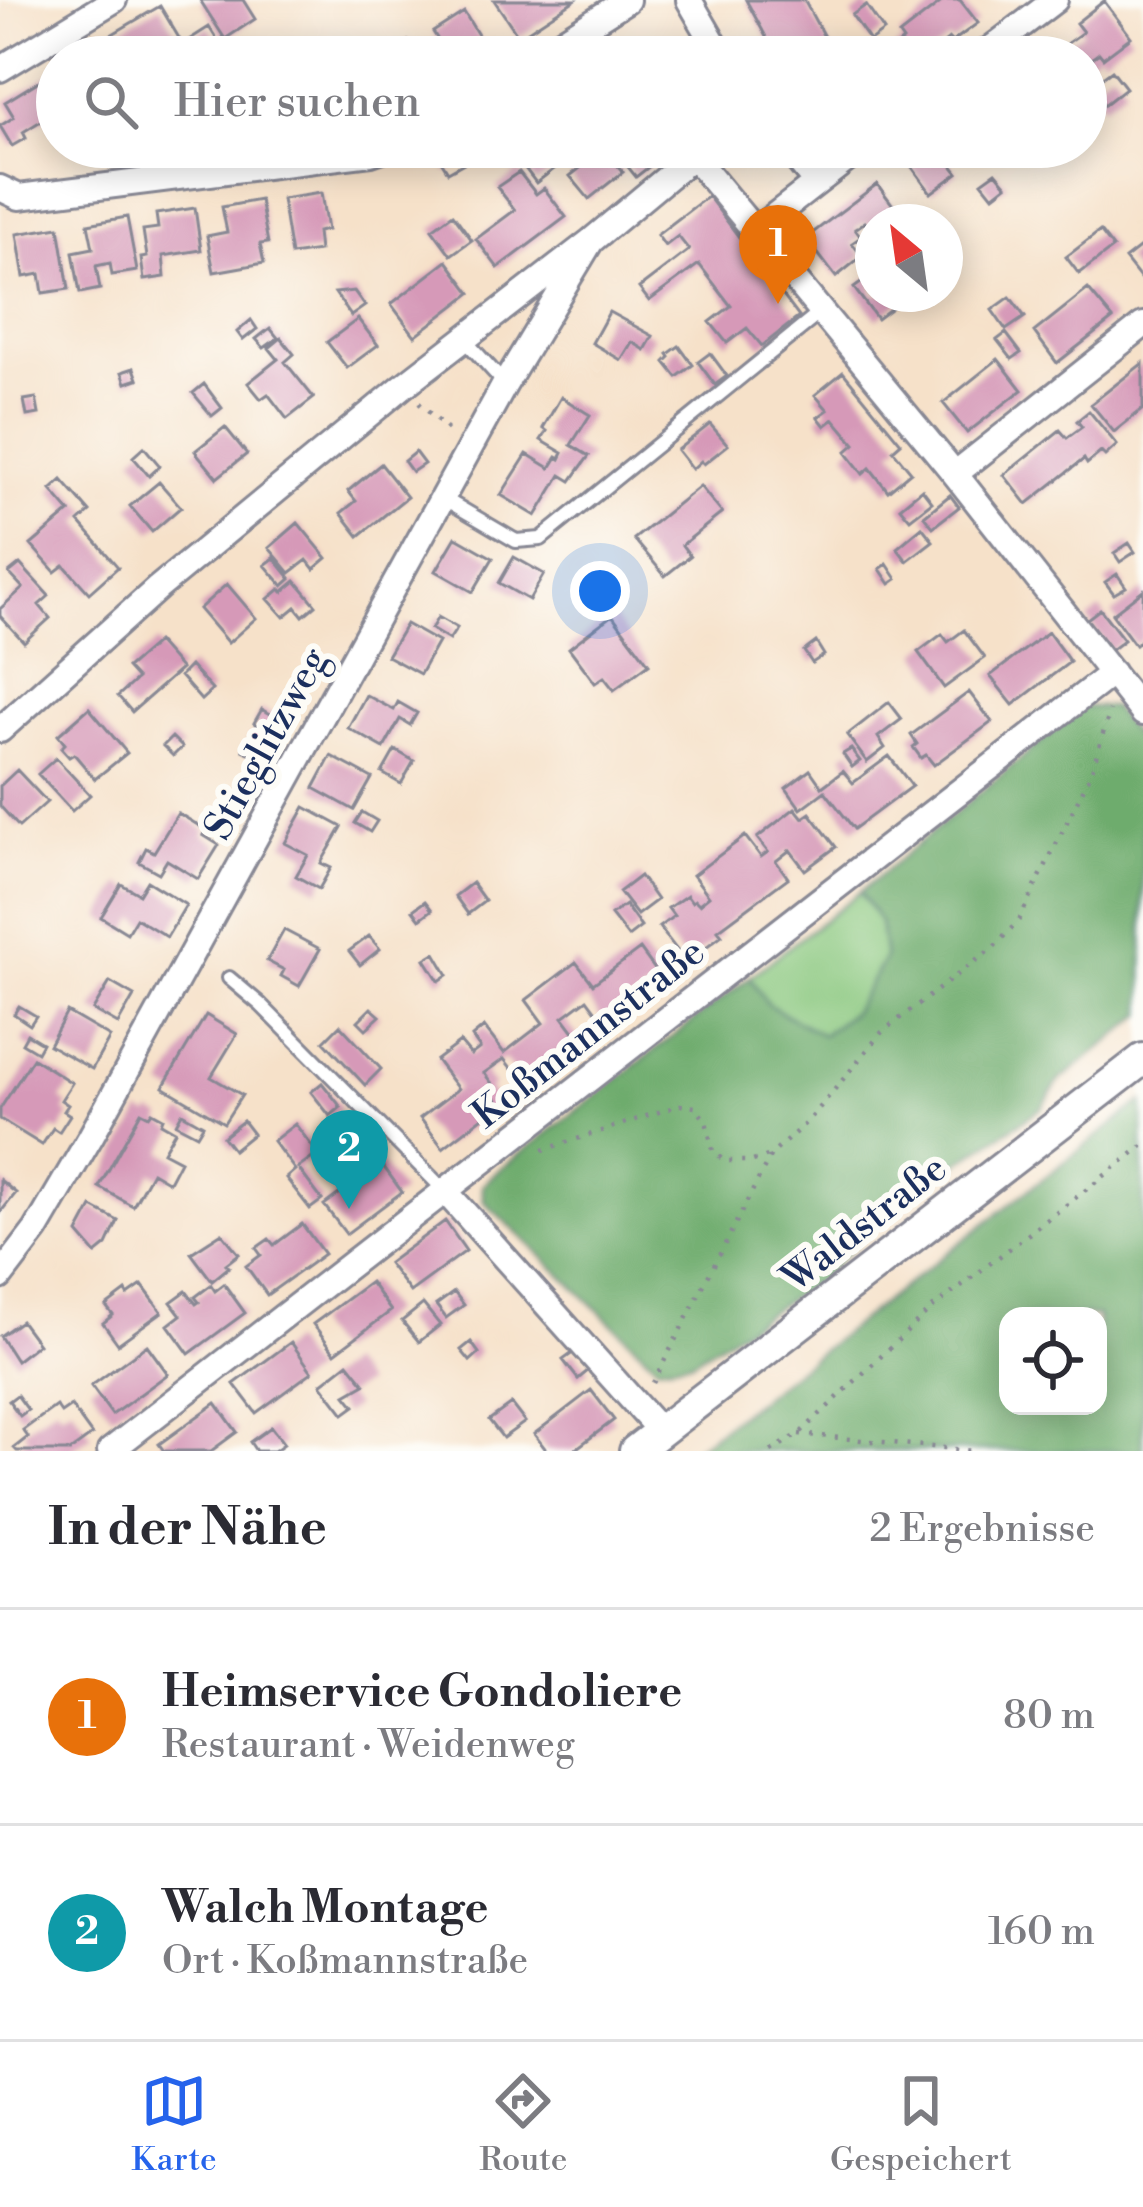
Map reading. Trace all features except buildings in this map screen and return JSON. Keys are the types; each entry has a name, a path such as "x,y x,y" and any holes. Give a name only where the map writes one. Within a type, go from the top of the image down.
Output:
{"street":[{"path":"55,36 114,0"},
{"path":"568,36 627,0"},
{"path":"689,0 710,36"},
{"path":"1008,36 1055,0"},
{"path":"0,69 36,47"},
{"path":"0,188 19,196 248,168"},
{"path":"0,730 158,588 679,168"},
{"path":"711,168 822,312 1125,679 1143,713"},
{"path":"804,168 816,183"},
{"path":"756,230 836,168"},
{"name":"Stieglitzweg","path":"0,1277 35,1230 102,1118 505,384 591,241"},
{"path":"955,474 1143,325"},
{"name":"Koßmannstraße","path":"110,1451 445,1191 1125,679"},
{"name":"Waldstraße","path":"635,1451 650,1419 1143,1059"},
{"path":"445,1191 650,1419"}],"lane":[{"path":"443,498 516,541 541,539 822,312"},
{"path":"464,338 505,384"},
{"path":"230,977 445,1191"}],"path":[{"path":"402,387 469,450"},
{"path":"650,1419 771,1155 811,1118 882,1032 994,947 1019,920 1090,773 1125,679"},
{"path":"534,1153 680,1106 694,1107 706,1121 713,1150 724,1161 753,1161 771,1155"},
{"path":"771,1451 799,1434 932,1309 1143,1146"},
{"path":"799,1434 975,1451"}],"green space":[{"path":"1083,707 1112,707 1143,747 1143,1015 1059,1081 1042,1108 905,1198 818,1281 692,1361 657,1366 484,1201 482,1186 750,977 767,1004 822,1035 853,1012 885,958 880,922 860,892"},
{"path":"860,892 880,922 885,958 853,1012 822,1035 767,1004 750,977"},
{"path":"1143,1101 1143,1451 692,1451"}],"place":[{"name":"Heimservice Gondoliere","path":"778,304"},
{"name":"Walch Montage","path":"349,1209"}]}
